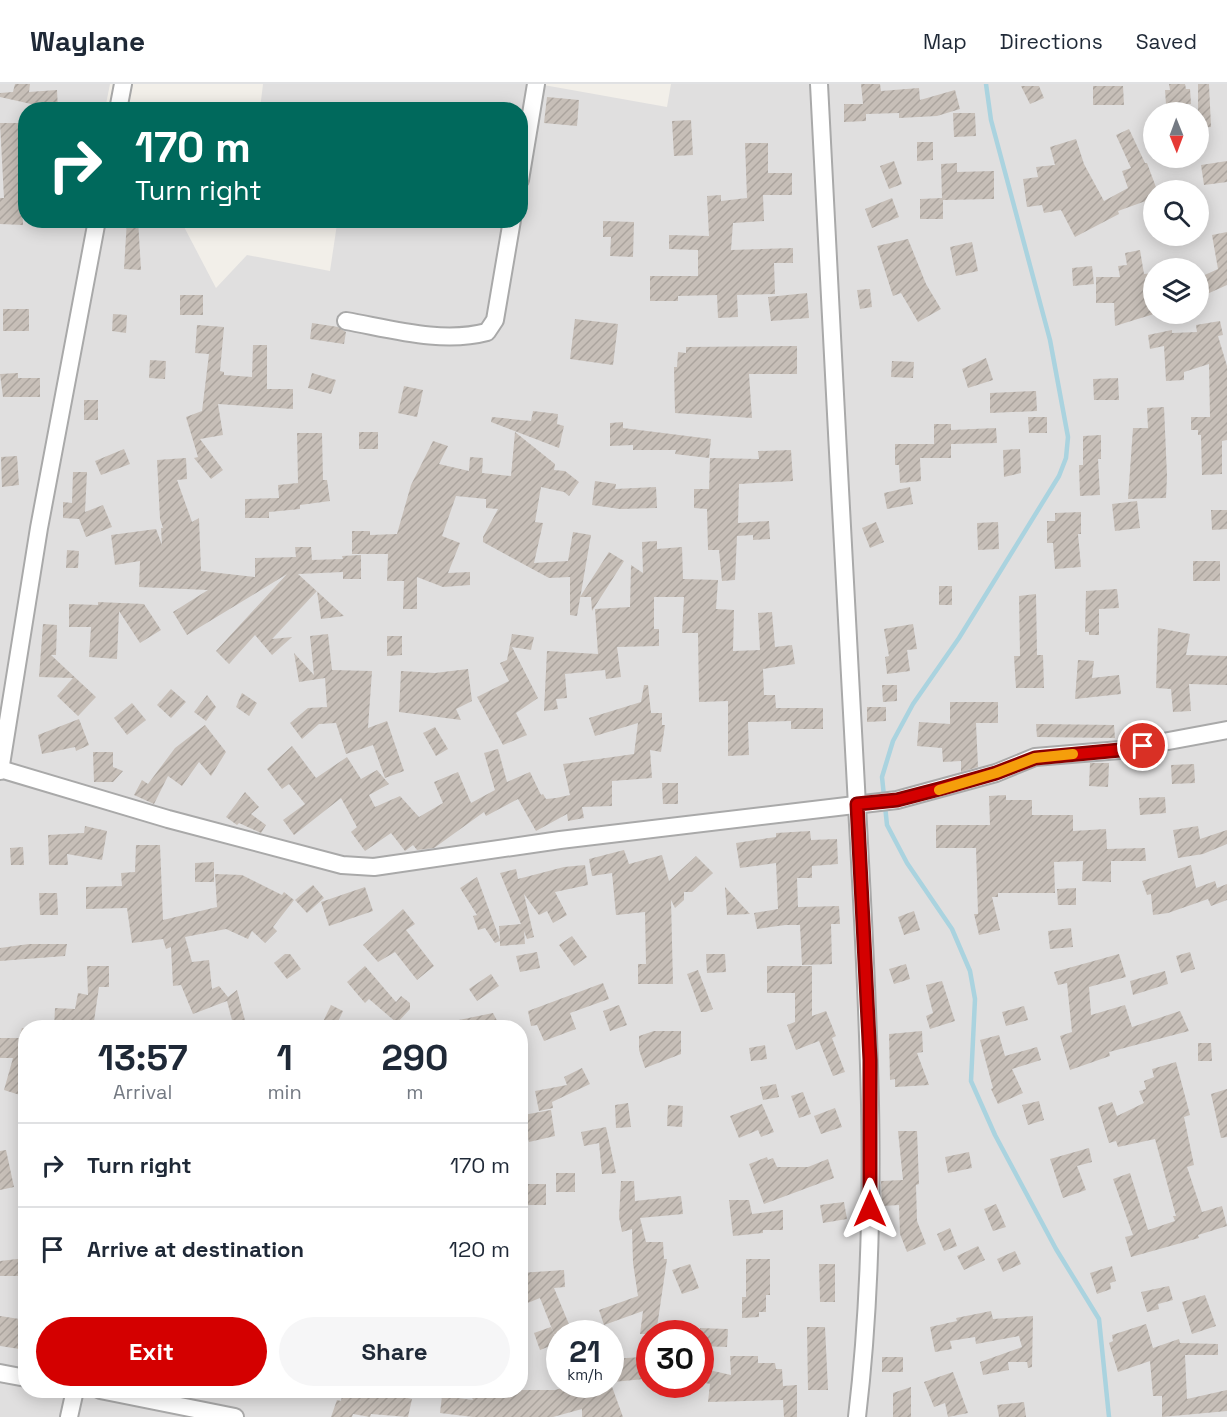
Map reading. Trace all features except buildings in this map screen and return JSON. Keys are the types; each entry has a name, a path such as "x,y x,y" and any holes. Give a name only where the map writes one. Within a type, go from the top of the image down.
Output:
{"street":[{"path":"120,102 123,84"},
{"path":"528,132 536,84"},
{"path":"819,84 863,804 870,1060 870,1232 862,1369 856,1417"},
{"path":"95,228 39,528 0,770 168,819 358,867 897,800 996,773 1035,758 1120,750 1227,730"},
{"path":"346,321 421,334 471,336 487,332 495,320 511,228"},
{"path":"0,1373 18,1376"},
{"path":"69,1417 73,1398"},
{"path":"140,1398 229,1416"}],"shaded area":[{"path":"0,84 110,84 106,102 18,102 18,228 185,228 216,288 247,255 330,271 336,228 528,228 528,102 261,102 263,84 538,84 667,107 671,84 1227,84 1227,1417 0,1417"}],"waterway":[{"path":"986,84 991,120 1050,340 1068,437 1066,458 1059,476 959,638 913,704 893,741 882,777 887,825 907,863 952,929 970,971 975,999 971,1081 995,1135 1056,1249 1099,1319 1109,1417"}],"slow traffic":[{"path":"939,790 996,773 1035,758 1073,754"}],"route":[{"path":"870,1209 870,1060 857,804 897,800 996,773 1035,758 1143,746"}]}
